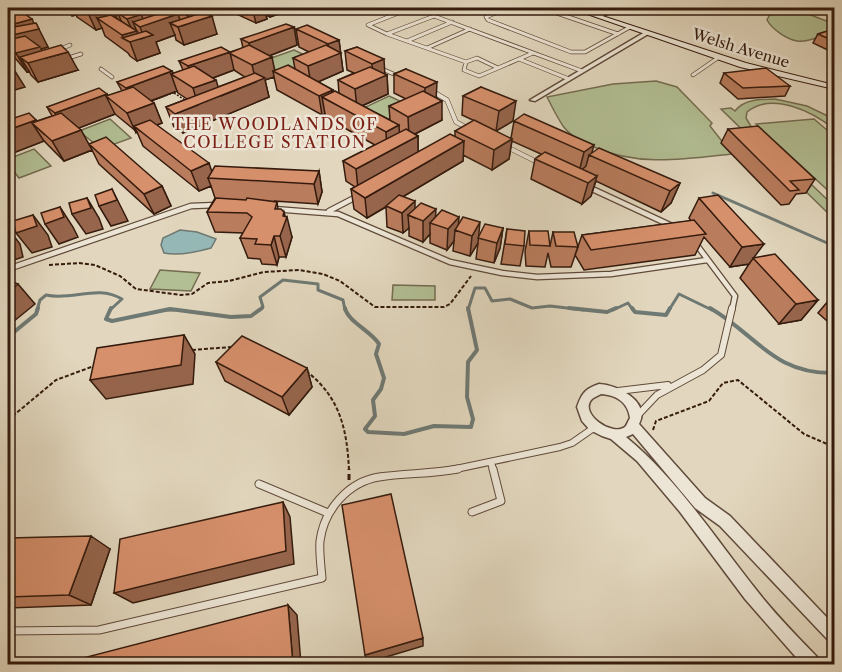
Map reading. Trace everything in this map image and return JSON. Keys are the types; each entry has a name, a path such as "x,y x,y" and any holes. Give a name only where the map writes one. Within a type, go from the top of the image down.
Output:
{"main road":[{"path":"8,17 54,8"},
{"name":"Welsh Avenue","path":"573,8 719,57 788,77 834,87"}],"street":[{"path":"598,16 618,8"},
{"path":"533,100 647,33"},
{"path":"812,664 750,594 685,507 641,458 614,434 595,427 584,415 583,401 598,389 614,391 628,399 633,405 634,423 700,503 725,520 834,636"},
{"path":"614,434 621,433 634,423"}],"lane":[{"path":"411,8 368,25 466,63 477,58 498,68"},
{"path":"507,8 486,17 488,20 571,52 585,52 630,27"},
{"path":"542,8 618,34"},
{"path":"387,34 434,16 582,71"},
{"path":"407,41 452,22"},
{"path":"427,48 470,29"},
{"path":"51,52 70,45"},
{"path":"466,63 464,70 479,76 534,53"},
{"path":"62,60 81,54"},
{"path":"693,75 719,57"},
{"path":"519,59 569,79"},
{"path":"375,65 402,78"},
{"path":"101,69 112,76"},
{"path":"422,87 447,100 456,122 471,130 468,134"},
{"path":"503,145 544,165"},
{"path":"582,184 681,231"},
{"path":"329,212 364,193"},
{"path":"8,269 191,206 220,206"},
{"path":"264,208 329,212 450,262 476,269 537,277 611,274 707,260"},
{"path":"634,423 643,406 669,385 716,362 721,355 735,297 693,241"},
{"path":"614,391 626,392 669,385"},
{"path":"8,631 99,630 322,578 320,541 327,513 348,489 377,477 438,473 560,447 595,427"},
{"path":"472,512 501,501 491,462"},
{"path":"259,484 327,513"}],"path":[{"path":"143,104 182,90"},
{"path":"174,93 190,103"},
{"path":"48,265 79,263 95,265 120,276 136,289 181,295 192,294 208,283 229,281 264,272 299,270 323,274 340,281 375,307 393,308 444,307 450,304 476,269"},
{"path":"186,350 239,347"},
{"path":"8,420 56,380 75,371 97,365"},
{"path":"304,370 320,381 337,405 351,465 348,489"},
{"path":"654,436 653,427 656,421 709,400 723,383 738,380 804,434 834,447"}],"green space":[{"path":"793,8 834,24 834,32 806,41 788,38 767,20 771,12"},
{"path":"294,50 319,62 283,76 260,62"},
{"path":"656,81 677,87 712,123 710,126 732,154 662,160 611,153 594,147 569,133 547,97 613,84"},
{"path":"389,96 417,109 382,126 355,112"},
{"path":"775,99 807,106 834,119 834,129 815,116 792,106 768,103 747,112 746,118 752,128 834,206 834,219 721,109 731,108 735,111 748,102"},
{"path":"110,119 131,138 101,149 79,131"},
{"path":"814,119 834,136 834,196 756,124"},
{"path":"34,149 51,166 19,178 8,164 8,159"},
{"path":"160,270 200,273 191,291 150,289"},
{"path":"393,285 435,286 435,300 392,300"}],"water":[{"path":"180,230 197,232 216,239 211,248 181,254 164,253 161,245 163,238"}],"building":[{"path":"80,8 103,8 88,13"},
{"path":"107,8 128,8 114,12"},
{"path":"139,8 159,8 163,10 151,13"},
{"path":"171,8 192,8 200,11 187,15"},
{"path":"19,10 32,19 14,24 8,19 8,12"},
{"path":"132,10 140,15 127,19 118,13"},
{"path":"170,10 178,14 140,27 133,22"},
{"path":"204,12 212,16 178,27 170,23"},
{"path":"111,15 137,31 122,35 97,18"},
{"path":"36,23 39,29 8,36 8,28"},
{"path":"286,24 294,27 249,43 241,39"},
{"path":"307,25 339,40 328,44 296,29"},
{"path":"834,29 834,41 818,34"},
{"path":"146,31 153,35 130,42 122,38"},
{"path":"25,36 40,47 16,53 8,44 8,40"},
{"path":"61,45 68,52 28,63 20,57"},
{"path":"249,45 272,57 252,65 229,53"},
{"path":"326,45 341,53 308,66 293,58"},
{"path":"221,47 230,52 188,66 179,61"},
{"path":"357,47 384,59 372,64 345,51"},
{"path":"288,65 333,90 319,96 273,71"},
{"path":"163,66 172,71 126,88 117,82"},
{"path":"194,66 216,80 193,88 171,74"},
{"path":"370,67 387,75 355,89 338,80"},
{"path":"766,68 790,86 743,88 724,73"},
{"path":"406,69 437,82 425,88 394,74"},
{"path":"255,73 265,78 175,114 166,107"},
{"path":"133,87 154,103 127,113 106,96"},
{"path":"481,87 516,101 499,111 463,96"},
{"path":"99,88 107,94 55,113 47,107"},
{"path":"335,91 399,125 386,132 322,97"},
{"path":"423,91 442,101 408,117 389,106"},
{"path":"29,113 36,120 8,130 8,120"},
{"path":"61,113 81,130 52,141 32,123"},
{"path":"524,114 594,145 584,152 514,121"},
{"path":"150,120 209,163 191,171 134,126"},
{"path":"474,120 512,139 494,150 455,131"},
{"path":"758,126 815,179 790,181 799,190 790,191 728,129"},
{"path":"406,129 418,136 356,169 343,161"},
{"path":"450,134 464,141 365,198 351,189"},
{"path":"106,137 162,186 144,194 89,144"},
{"path":"599,148 680,183 670,191 589,155"},
{"path":"545,152 597,176 588,183 535,159"},
{"path":"215,166 319,171 314,184 208,178"},
{"path":"112,189 117,200 99,206 95,195"},
{"path":"399,195 415,201 402,213 386,206"},
{"path":"718,195 764,244 742,247 699,198"},
{"path":"87,198 91,208 72,214 69,203"},
{"path":"216,198 246,200 247,198 277,202 275,209 281,209 284,212 283,216 287,217 280,236 274,236 271,245 255,244 257,239 240,238 252,217 247,213 207,212"},
{"path":"421,203 436,209 423,221 408,215"},
{"path":"60,207 64,217 45,224 41,213"},
{"path":"442,210 459,217 448,229 430,223"},
{"path":"33,215 37,226 16,233 13,221"},
{"path":"463,217 480,222 472,236 455,230"},
{"path":"694,220 706,234 591,250 582,235"},
{"path":"485,224 503,228 497,243 478,238"},
{"path":"507,229 525,231 524,246 505,244"},
{"path":"529,231 548,231 550,246 530,245"},
{"path":"553,232 574,232 578,247 556,246"},
{"path":"775,254 818,300 796,304 753,258"},
{"path":"8,280 18,284 8,292"},
{"path":"184,335 181,365 90,380 97,348"},
{"path":"242,336 307,368 282,397 216,362"},
{"path":"391,494 423,638 365,655 342,505"},
{"path":"283,502 286,551 114,593 120,539"},
{"path":"91,536 69,595 8,597 8,538"},
{"path":"288,605 293,664 82,664 83,658"},
{"path":"8,659 49,659 46,664 8,664"}],"waterway":[{"path":"713,193 834,246"},
{"path":"262,308 260,297 283,280 318,284 318,290 343,300 345,310"},
{"path":"468,309 475,288 485,288 492,301 510,299 532,308 550,306 584,310"},
{"path":"37,310 40,300 46,295 66,296 94,293 113,295 122,299 110,310"},
{"path":"669,310 679,294 712,310"},
{"path":"613,310 628,303 633,310"},
{"path":"8,337 36,314 38,308"},
{"path":"110,310 106,319 112,321 170,309 231,317 251,316 262,308"},
{"path":"345,308 350,318 379,344 376,354 384,378 381,389 373,400 375,416 365,429 368,432 404,434 434,426 471,427 473,419 467,397 468,362 477,350 468,309"},
{"path":"569,308 607,312 616,308"},
{"path":"632,308 635,312 666,315 670,308"},
{"path":"710,308 780,360 813,372 834,373"},
{"path":"167,310 174,310"}],"district":[{"name":"THE WOODLANDS OF COLLEGE STATION","path":"275,133"}]}
